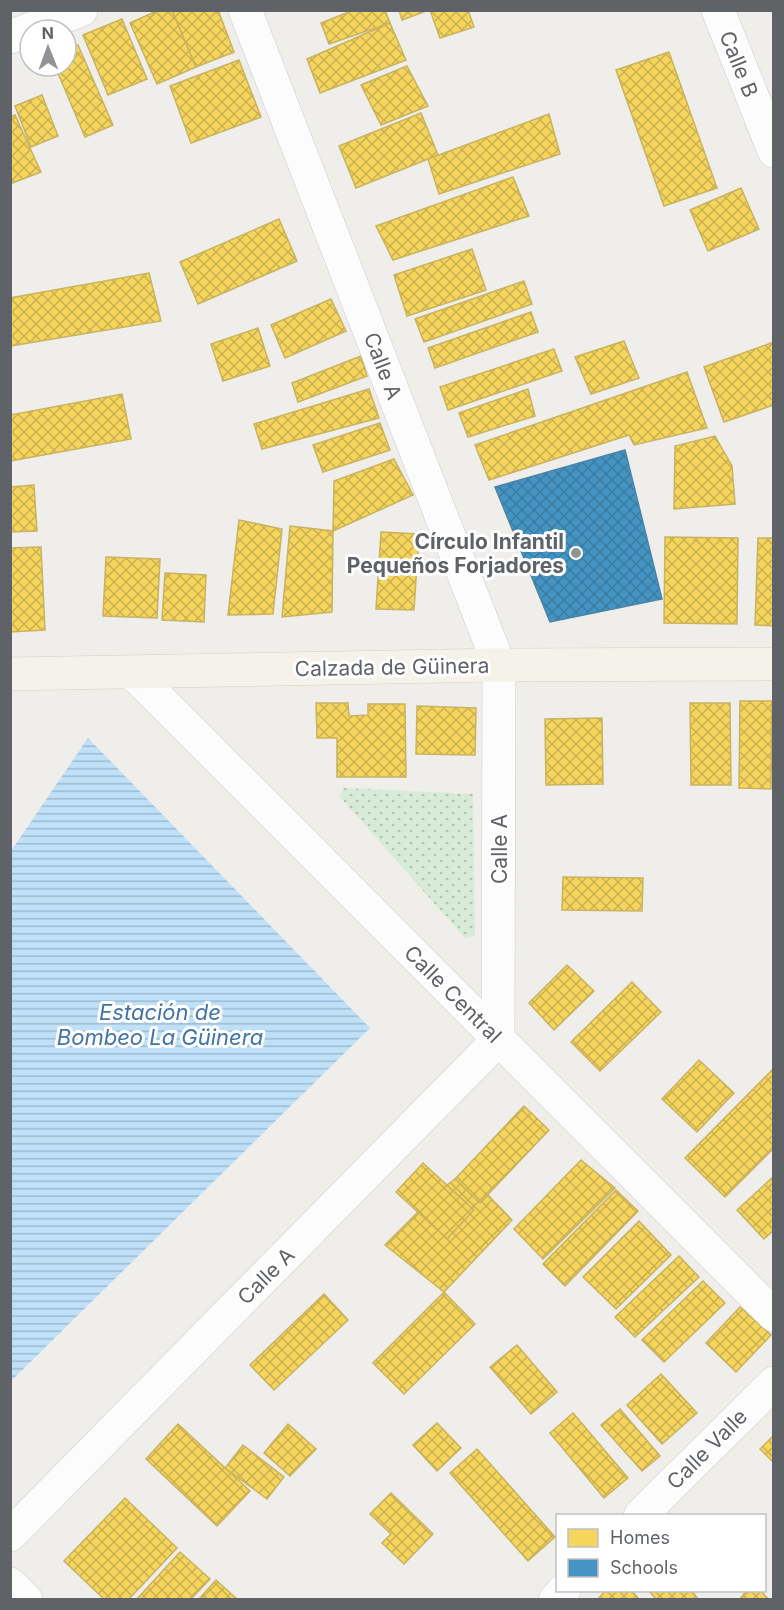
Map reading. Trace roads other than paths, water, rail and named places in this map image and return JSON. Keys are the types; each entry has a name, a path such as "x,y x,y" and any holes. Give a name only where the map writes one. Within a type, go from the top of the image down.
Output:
{"main road":[{"name":"Calzada de Güinera","path":"10,674 499,665 774,664"}],"street":[{"path":"10,37 81,10"},
{"name":"Calle A","path":"10,1535 498,1040 499,665 244,10"},
{"name":"Calle B","path":"718,10 774,151"},
{"name":"Calle Central","path":"133,673 774,1315"},
{"name":"Calle Valle","path":"641,1514 774,1383"},
{"path":"10,1584 26,1599"}],"water":[{"name":"Estación de Bombeo La Güinera","path":"88,738 370,1028 11,1381 11,851"}],"place":[{"name":"Círculo Infantil Pequeños Forjadores","path":"576,553"}]}
